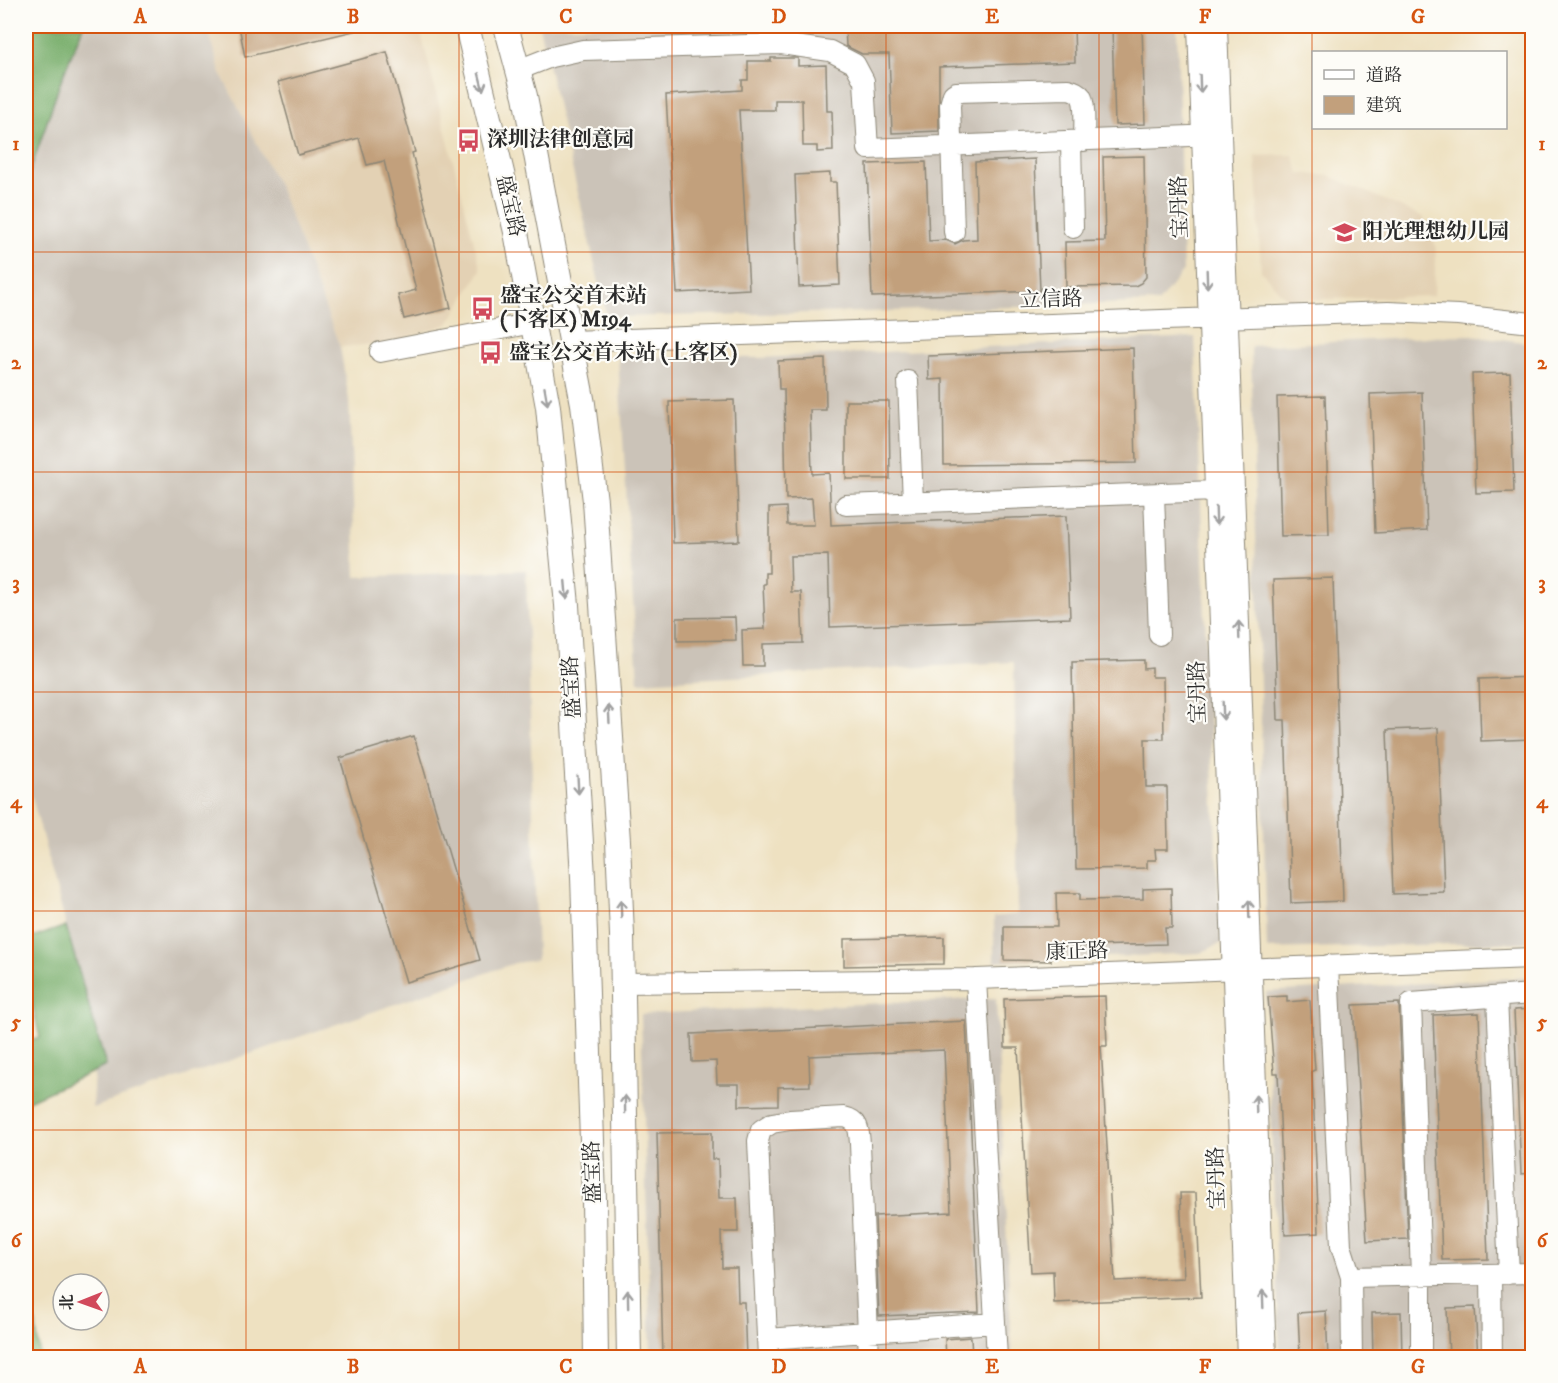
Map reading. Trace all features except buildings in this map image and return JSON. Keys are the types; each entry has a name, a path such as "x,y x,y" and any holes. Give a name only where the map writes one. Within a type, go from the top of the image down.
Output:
{"main road":[{"name":"盛宝路","path":"467,26 516,232 548,407 567,605 583,877 594,1199 596,1358"},
{"name":"盛宝路","path":"506,26 525,96 583,404 596,501 618,841 623,983 629,1358"}],"street":[{"name":"宝丹路","path":"1198,26 1211,135 1218,318 1242,969 1248,1358"},
{"name":"宝丹路","path":"1211,135 1217,26"},
{"path":"518,70 551,57 583,50 781,44 830,51 855,64 864,81 868,149 1211,135"},
{"path":"954,232 950,98 956,92 1068,89 1081,95 1083,102 1078,142 1073,228"},
{"name":"立信路","path":"571,341 1388,312 1458,315 1533,323"},
{"name":"宝丹路","path":"1218,318 1215,490 1266,1358"},
{"path":"380,352 533,323"},
{"path":"908,381 913,502"},
{"path":"846,505 1215,490"},
{"path":"1154,494 1159,635"},
{"name":"康正路","path":"623,983 976,980 1533,958"},
{"path":"1328,965 1341,1246 1351,1277 1352,1358"},
{"path":"976,980 997,1358"},
{"path":"1421,1358 1421,1275 1411,1003 1533,994"},
{"path":"1492,1358 1500,1274 1497,997"},
{"path":"869,1358 868,1333 858,1125 852,1119 844,1117 772,1123 761,1130 758,1141 767,1348 868,1333 995,1323"},
{"path":"1351,1277 1533,1273"}],"shaded area":[{"path":"83,26 207,26 220,72 281,191 340,347 349,400 356,577 526,570 537,960 515,963 92,1108 94,1071 106,1065 26,774 26,184 59,86"},
{"name":"深圳法律创意园","path":"207,26 419,26 481,270 448,324 394,342 340,347 281,191 220,72"},
{"path":"539,26 1177,26 1183,271 1159,302 864,312 607,317"},
{"name":"阳光理想幼儿园","path":"1293,155 1299,173 1330,176 1423,217 1436,247 1434,296 1287,300 1261,271 1255,156"},
{"path":"1469,335 1532,343 1532,942 1267,949 1251,346"},
{"path":"1195,337 1206,646 1221,943 1200,953 994,962 994,917 1018,914 1014,662 638,682 618,357 759,358"},
{"path":"1532,977 1532,1357 1280,1357 1266,992"},
{"path":"996,998 1012,1357 651,1357 641,1014"}],"green space":[{"path":"26,26 83,26 59,86 26,184"},
{"path":"66,926 106,1066 26,1102 26,1041 40,1038 26,977 26,940"},
{"path":"26,1251 40,1357 26,1357"}],"place":[{"name":"深圳法律创意园","path":"469,140"},
{"name":"阳光理想幼儿园","path":"1344,232"},
{"name":"盛宝公交首末站 (下客区) M194","path":"482,308"},
{"name":"盛宝公交首末站 (上客区)","path":"491,353"}]}
